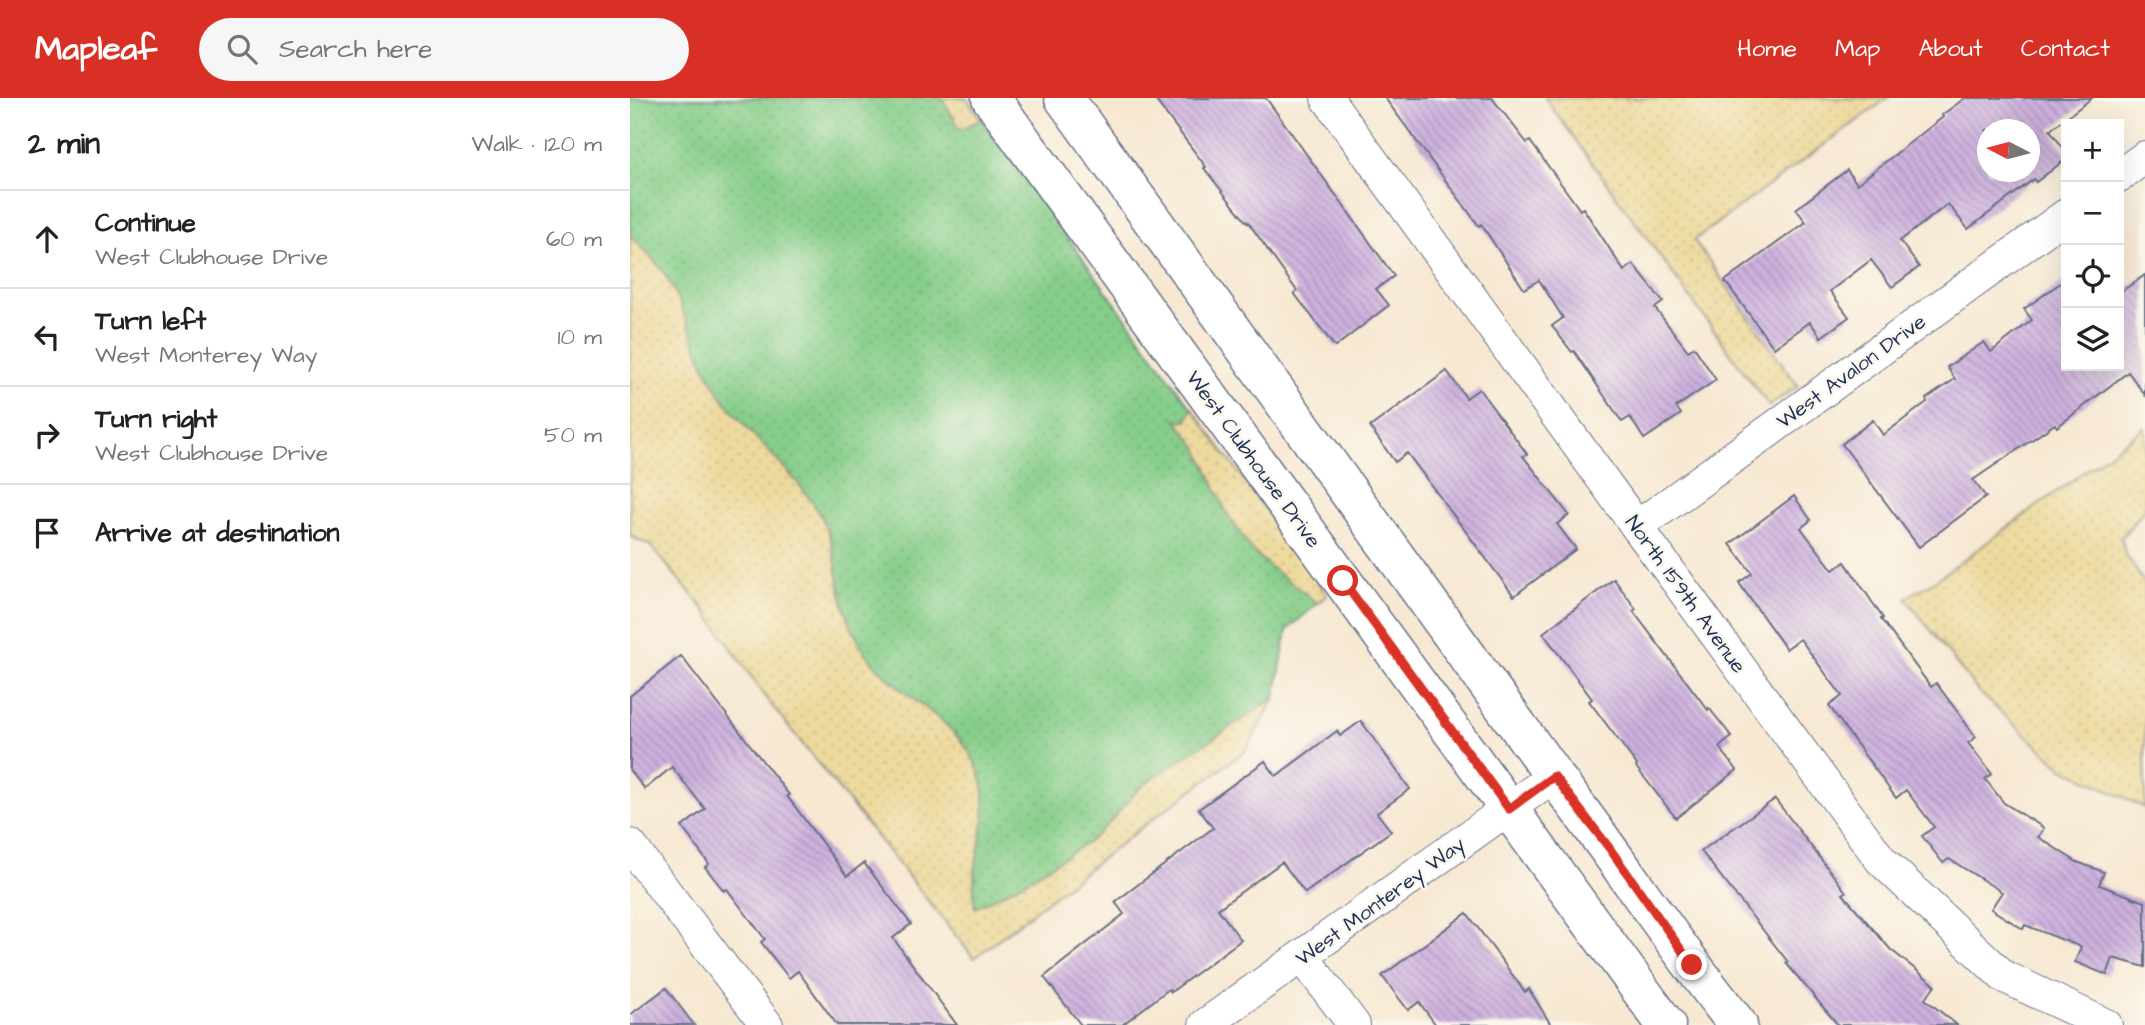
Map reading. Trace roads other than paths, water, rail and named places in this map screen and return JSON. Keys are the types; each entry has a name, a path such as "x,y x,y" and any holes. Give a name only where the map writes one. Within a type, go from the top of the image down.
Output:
{"street":[{"name":"West Clubhouse Drive","path":"991,98 1665,1025"},
{"path":"1064,98 1554,776 1610,849 1665,930 1738,1025"},
{"name":"North 159th Avenue","path":"1327,98 1881,860 2003,976 2106,1025"},
{"path":"2124,172 2145,157"},
{"name":"West Avalon Drive","path":"1637,527 2061,219"},
{"name":"West Monterey Way","path":"1205,1025 1554,776"},
{"path":"630,845 767,1025"},
{"path":"1302,956 1354,1025"}]}
